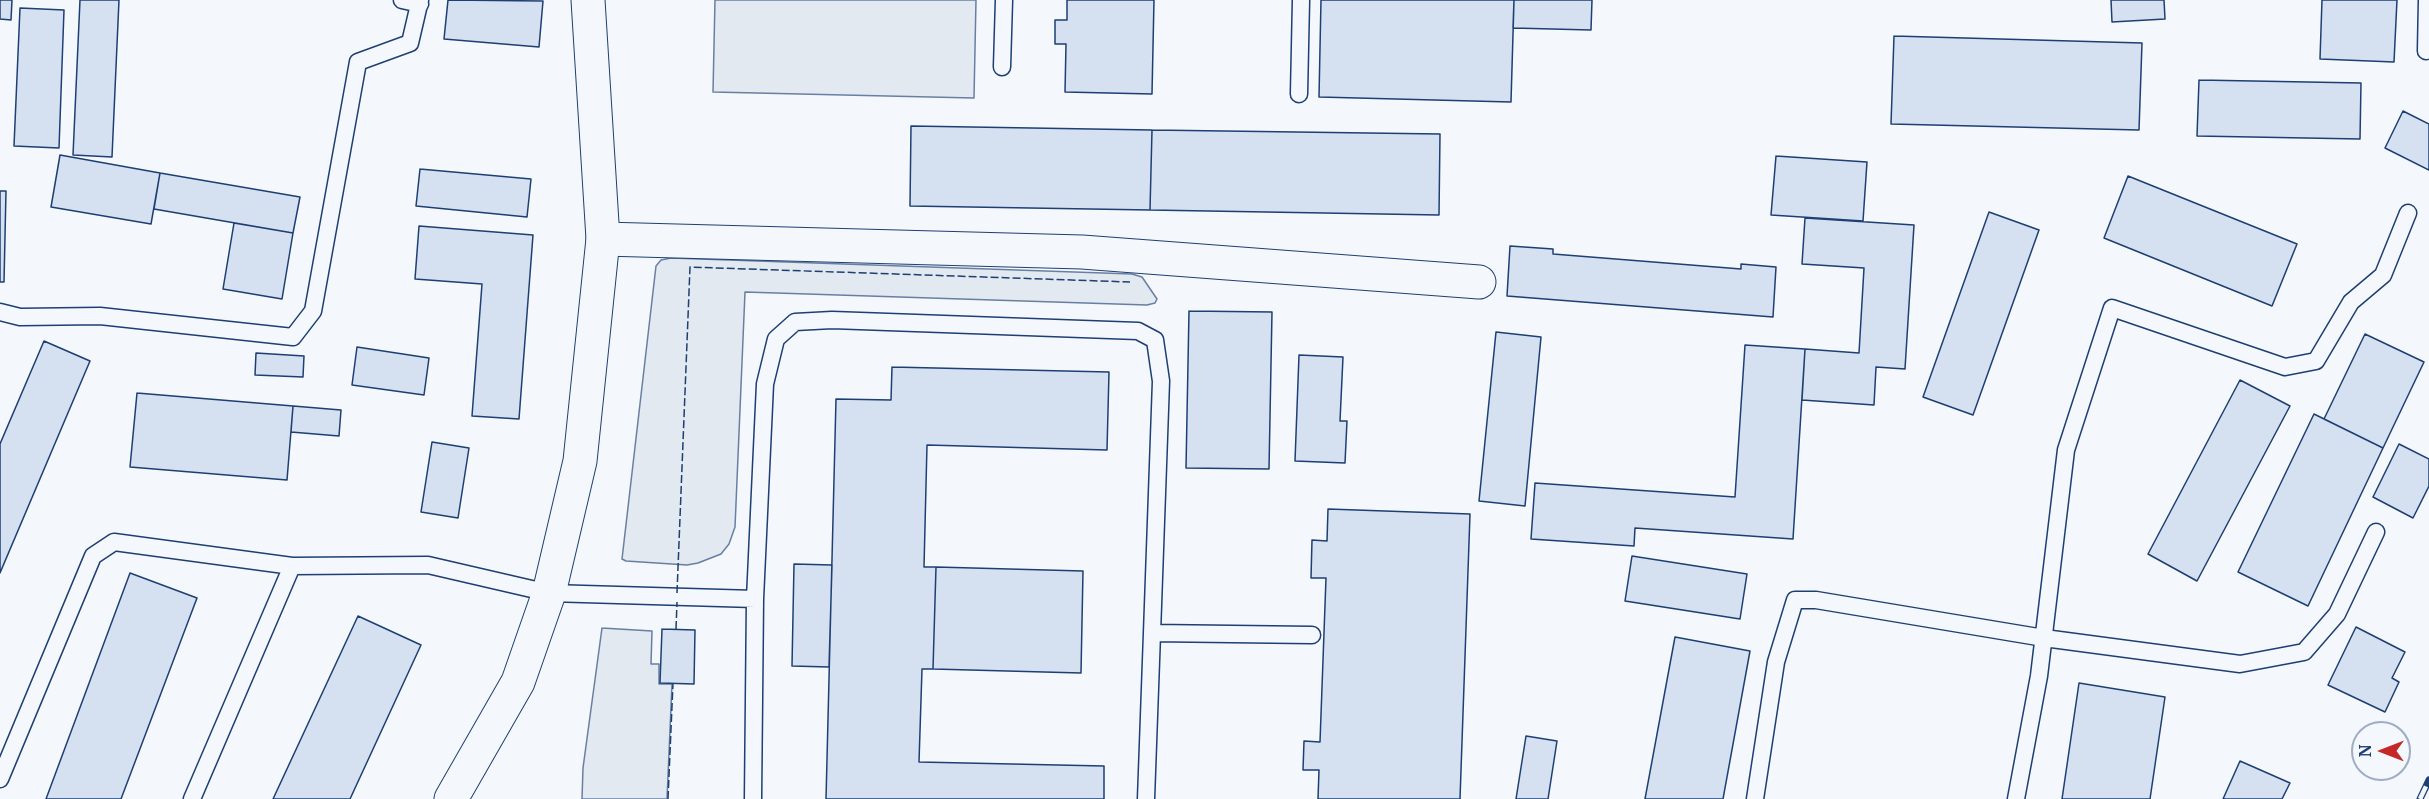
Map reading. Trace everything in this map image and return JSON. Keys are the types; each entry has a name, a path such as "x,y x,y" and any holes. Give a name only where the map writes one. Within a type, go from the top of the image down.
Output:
{"street":[{"path":"451,799 518,682 549,593 580,461 603,239 588,0"},
{"path":"603,239 1082,252 1479,282"}],"lane":[{"path":"0,312 20,317 100,316 293,337 313,311 358,62 410,43 420,2 402,0"},
{"path":"1002,67 1004,0"},
{"path":"1299,94 1301,0"},
{"path":"2426,51 2427,0"},
{"path":"2016,799 2039,676 2066,450 2112,308 2285,367 2316,361 2351,302 2383,275 2408,213"},
{"path":"753,799 755,599 765,384 776,339 795,322 844,320 1138,331 1155,340 1161,381 1146,799"},
{"path":"1755,799 1776,662 1795,600 1816,600 2044,638 2240,664 2304,652 2337,614 2376,532"},
{"path":"0,779 93,556 114,542 292,566 428,565 549,593 755,599"},
{"path":"192,799 292,566"},
{"path":"1152,633 1311,635"}],"shaded area":[{"path":"715,0 976,0 974,98 713,92"},
{"path":"671,258 1132,274 1142,277 1157,299 1155,303 1147,305 745,292 735,527 729,544 721,554 687,565 626,561 622,559 656,266 661,260"},
{"path":"602,628 652,631 651,664 659,664 659,684 672,684 667,799 582,799 583,768"}],"building":[{"path":"0,0 12,0 11,20 0,19"},
{"path":"80,0 119,0 112,157 73,155"},
{"path":"448,0 543,1 539,47 444,39"},
{"path":"1067,0 1154,0 1152,94 1065,92 1066,44 1055,44 1055,20 1067,20"},
{"path":"1321,0 1514,0 1511,102 1319,97"},
{"path":"1514,0 1592,0 1591,30 1513,28"},
{"path":"2111,0 2164,0 2165,19 2112,22"},
{"path":"2322,0 2397,0 2394,62 2320,59"},
{"path":"20,8 64,10 59,148 14,146"},
{"path":"1894,36 2142,43 2139,130 1891,124"},
{"path":"2199,80 2361,83 2360,139 2197,136"},
{"path":"2403,111 2429,124 2429,170 2385,148"},
{"path":"911,126 1152,130 1150,210 910,206"},
{"path":"1152,130 1440,134 1439,215 1150,210"},
{"path":"60,155 160,173 151,224 51,207"},
{"path":"1776,156 1867,162 1863,221 1771,215"},
{"path":"420,169 531,179 527,217 416,206"},
{"path":"160,173 300,197 293,233 154,209"},
{"path":"2128,176 2297,244 2272,306 2104,238"},
{"path":"0,191 6,191 4,282 0,282"},
{"path":"1989,212 2039,230 1973,415 1923,397"},
{"path":"1805,218 1914,225 1905,369 1876,367 1874,405 1802,400 1805,349 1859,353 1864,268 1802,264"},
{"path":"234,223 293,233 282,299 223,289"},
{"path":"419,226 533,235 519,419 472,416 482,284 415,279"},
{"path":"1510,246 1553,249 1553,254 1741,269 1741,264 1776,267 1773,317 1507,296"},
{"path":"1189,311 1272,312 1269,469 1186,468"},
{"path":"1496,332 1541,337 1525,506 1479,501"},
{"path":"2365,334 2424,362 2383,448 2324,419"},
{"path":"44,341 90,361 0,573 0,444"},
{"path":"1745,345 1805,349 1793,539 1635,528 1634,546 1531,539 1535,483 1735,497"},
{"path":"357,347 429,358 424,395 352,385"},
{"path":"256,353 304,356 303,377 255,375"},
{"path":"1299,355 1343,357 1340,421 1347,421 1345,463 1295,461"},
{"path":"892,367 1109,372 1107,450 927,445 924,567 936,567 933,669 922,669 919,762 1104,766 1104,799 826,799 836,399 891,400"},
{"path":"2240,380 2290,406 2197,581 2148,554"},
{"path":"137,393 293,406 287,480 130,467"},
{"path":"293,406 341,410 339,436 291,432"},
{"path":"2314,414 2383,448 2308,606 2238,572"},
{"path":"432,442 469,448 458,518 421,512"},
{"path":"2399,444 2429,459 2429,486 2413,518 2373,497"},
{"path":"1328,509 1470,514 1460,799 1318,799 1319,770 1303,770 1304,741 1320,742 1326,578 1311,578 1312,540 1327,541"},
{"path":"1632,556 1747,574 1740,619 1625,601"},
{"path":"794,564 832,565 829,667 792,666"},
{"path":"936,567 1083,571 1081,673 933,669"},
{"path":"130,573 197,598 121,799 46,799"},
{"path":"358,616 421,645 350,799 273,799"},
{"path":"2356,627 2405,652 2392,678 2399,682 2385,712 2328,685"},
{"path":"662,629 695,630 694,684 660,683"},
{"path":"1675,637 1750,651 1723,799 1645,799"},
{"path":"2079,683 2165,697 2150,799 2062,799"},
{"path":"1526,736 1557,741 1548,799 1516,799"},
{"path":"2240,761 2290,783 2282,799 2223,799"}],"railway":[{"path":"2420,799 2429,780"}],"fence":[{"path":"677,593 690,267 1130,282"},
{"path":"676,629 677,602"},
{"path":"668,799 673,683"}]}
